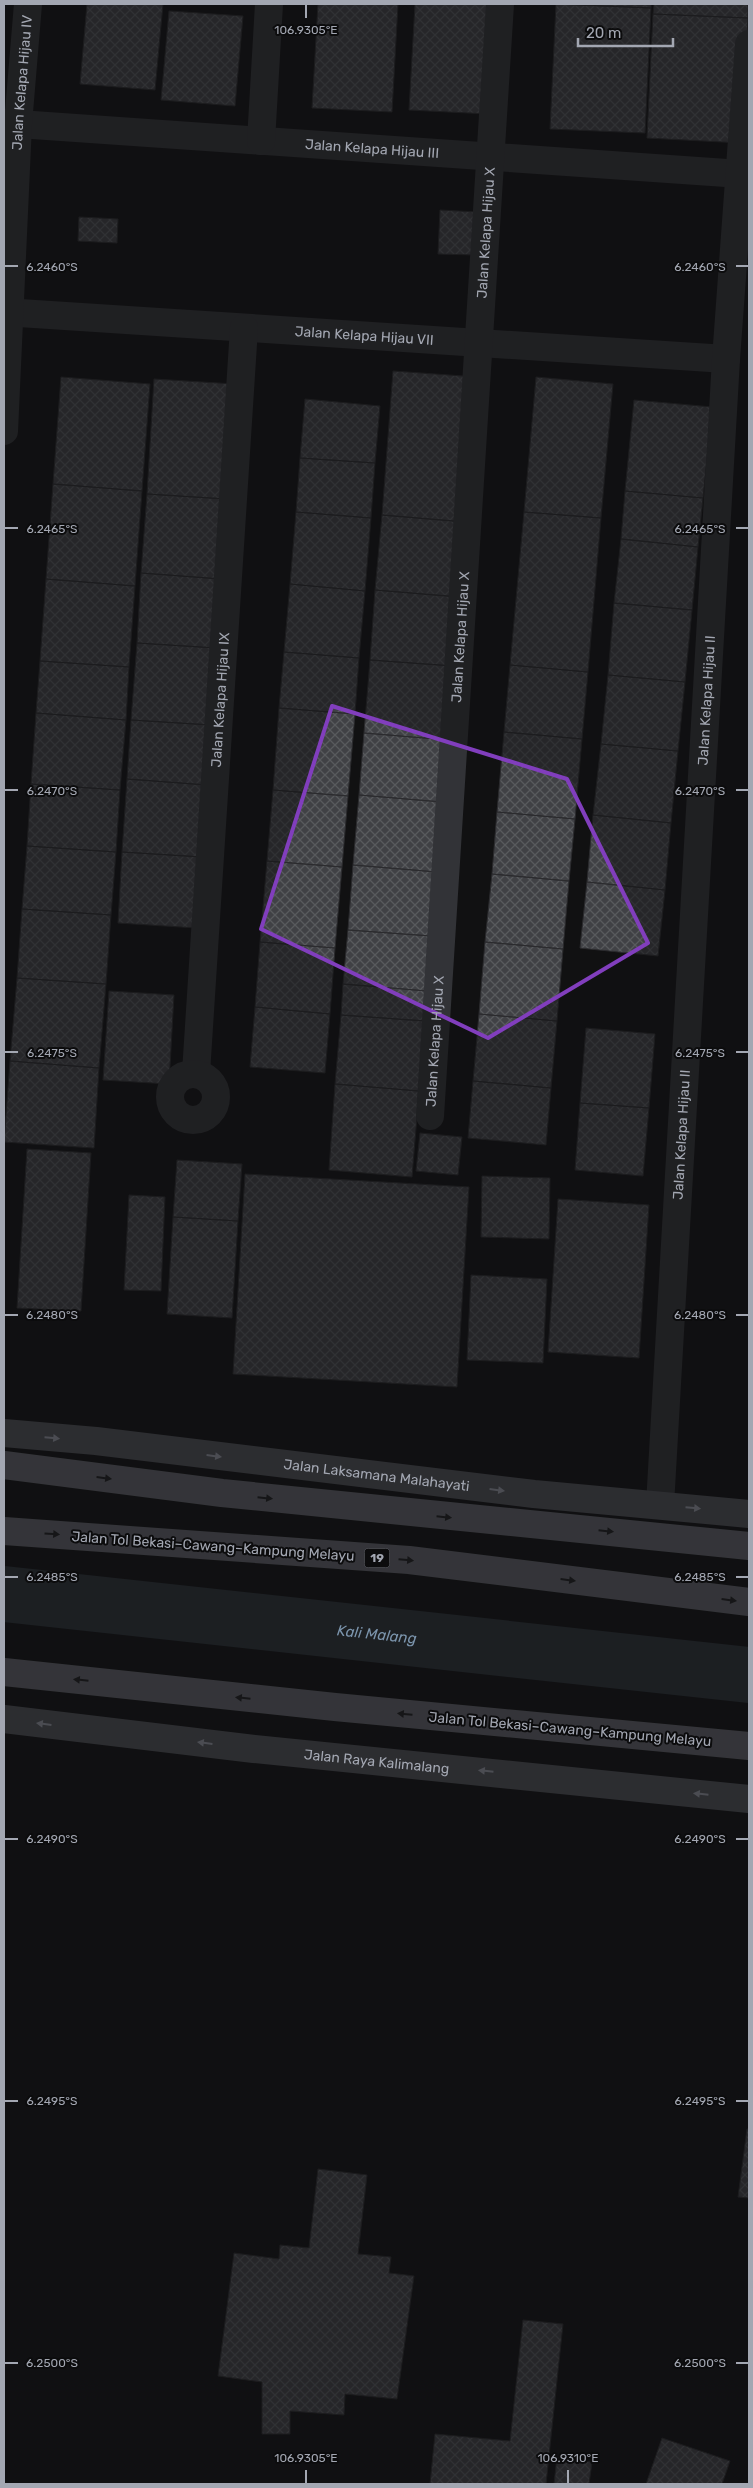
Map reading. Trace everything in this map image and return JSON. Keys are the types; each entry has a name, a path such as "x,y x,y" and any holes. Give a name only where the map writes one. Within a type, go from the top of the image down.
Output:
{"highway":[{"path":"4,1465 232,1494 740,1545"},
{"name":"Jalan Tol Bekasi–Cawang–Kampung Melayu","path":"4,1531 409,1560 749,1602"},
{"name":"Jalan Tol Bekasi–Cawang–Kampung Melayu","path":"4,1672 335,1707 749,1746"}],"main road":[{"name":"Jalan Laksamana Malahayati","path":"4,1433 96,1441 534,1494 749,1514"},
{"name":"Jalan Raya Kalimalang","path":"4,1719 254,1748 749,1799"}],"street":[{"name":"Jalan Kelapa Hijau IV","path":"4,431 11,123 28,4"},
{"path":"262,141 270,4"},
{"name":"Jalan Kelapa Hijau X","path":"430,1116 500,4"},
{"name":"Jalan Kelapa Hijau II","path":"660,1505 726,359 749,44"},
{"name":"Jalan Kelapa Hijau III","path":"11,123 741,174"},
{"name":"Jalan Kelapa Hijau VII","path":"6,312 726,359"},
{"name":"Jalan Kelapa Hijau IX","path":"196,1074 244,328"}],"highlighted area":[{"path":"332,706 567,779 648,943 488,1038 261,929"}],"building":[{"path":"87,4 163,4 155,90 80,84"},
{"path":"318,4 398,4 392,112 312,108"},
{"path":"415,4 495,4 489,114 409,110"},
{"path":"556,4 651,8 645,133 550,129"},
{"path":"556,4 651,4 651,8"},
{"path":"654,4 748,4 748,18 653,14"},
{"path":"169,11 243,16 235,106 161,100"},
{"path":"653,14 748,18 742,143 647,138"},
{"path":"440,210 477,212 475,255 438,254"},
{"path":"79,217 118,219 117,243 78,241"},
{"path":"393,371 477,377 465,522 382,515"},
{"path":"61,377 150,384 142,491 53,484"},
{"path":"536,377 613,384 601,518 524,512"},
{"path":"154,379 234,384 226,499 147,494"},
{"path":"305,399 380,406 375,463 300,458"},
{"path":"634,400 712,407 703,498 625,491"},
{"path":"300,458 375,463 371,518 296,512"},
{"path":"53,484 142,491 135,586 46,579"},
{"path":"625,491 703,498 698,547 621,539"},
{"path":"147,494 226,499 221,579 141,573"},
{"path":"296,512 371,518 365,591 290,584"},
{"path":"524,512 601,518 588,672 510,665"},
{"path":"382,515 465,522 459,597 375,590"},
{"path":"621,539 698,547 692,610 614,603"},
{"path":"141,573 221,579 216,648 137,643"},
{"path":"46,579 135,586 129,667 40,661"},
{"path":"290,584 365,591 359,658 284,652"},
{"path":"375,590 459,597 453,666 370,660"},
{"path":"614,603 692,610 685,682 608,675"},
{"path":"137,643 216,648 211,725 131,720"},
{"path":"284,652 359,658 355,714 279,708"},
{"path":"370,660 453,666 448,740 364,733"},
{"path":"40,661 129,667 126,720 36,713"},
{"path":"510,665 588,672 582,739 504,732"},
{"path":"608,675 685,682 678,751 601,744"},
{"path":"279,708 355,714 348,796 273,790"},
{"path":"36,713 126,720 120,790 31,784"},
{"path":"131,720 211,725 207,785 127,779"},
{"path":"504,732 582,739 575,819 497,812"},
{"path":"364,733 448,740 442,802 359,795"},
{"path":"601,744 678,751 671,823 593,815"},
{"path":"127,779 207,785 202,857 122,852"},
{"path":"31,784 120,790 116,852 27,846"},
{"path":"273,790 348,796 342,867 267,861"},
{"path":"359,795 442,802 437,872 353,865"},
{"path":"497,812 575,819 569,881 492,874"},
{"path":"593,815 671,823 665,890 587,882"},
{"path":"27,846 116,852 111,915 22,909"},
{"path":"122,852 202,857 197,928 118,923"},
{"path":"267,861 342,867 335,948 260,942"},
{"path":"353,865 437,872 431,936 348,930"},
{"path":"492,874 569,881 563,949 485,942"},
{"path":"587,882 665,890 658,956 580,948"},
{"path":"22,909 111,915 106,984 17,978"},
{"path":"348,930 431,936 427,991 343,984"},
{"path":"260,942 335,948 330,1014 255,1007"},
{"path":"485,942 563,949 557,1021 479,1014"},
{"path":"17,978 106,984 99,1068 10,1061"},
{"path":"343,984 427,991 425,1021 341,1015"},
{"path":"109,991 174,995 169,1084 103,1080"},
{"path":"255,1007 330,1014 325,1073 250,1067"},
{"path":"479,1014 557,1021 551,1088 473,1081"},
{"path":"341,1015 425,1021 419,1091 335,1084"},
{"path":"586,1028 655,1034 649,1108 580,1103"},
{"path":"10,1061 99,1068 94,1148 4,1142"},
{"path":"473,1081 551,1088 546,1145 468,1138"},
{"path":"335,1084 419,1091 412,1177 329,1170"},
{"path":"580,1103 649,1108 643,1176 575,1170"},
{"path":"420,1133 462,1137 458,1175 416,1171"},
{"path":"27,1149 91,1153 81,1311 17,1308"},
{"path":"177,1160 242,1164 238,1221 173,1217"},
{"path":"245,1174 469,1187 457,1387 233,1374"},
{"path":"482,1176 550,1178 549,1239 481,1237"},
{"path":"129,1195 165,1197 161,1291 124,1290"},
{"path":"558,1199 649,1205 639,1358 548,1352"},
{"path":"173,1217 238,1221 232,1318 167,1314"},
{"path":"471,1275 547,1279 543,1363 467,1360"},
{"path":"747,2129 749,2129 749,2198 738,2197"},
{"path":"318,2169 367,2175 358,2254 391,2257 389,2273 414,2276 397,2399 345,2394 344,2415 290,2411 290,2434 262,2434 262,2382 218,2376 234,2253 279,2259 280,2245 309,2248"},
{"path":"523,2320 563,2324 546,2484 430,2484 435,2434 510,2441"},
{"path":"662,2438 730,2461 722,2484 646,2484"},
{"path":"557,2457 592,2462 589,2484 554,2484"}],"waterway":[{"name":"Kali Malang","path":"4,1594 749,1675"}]}
